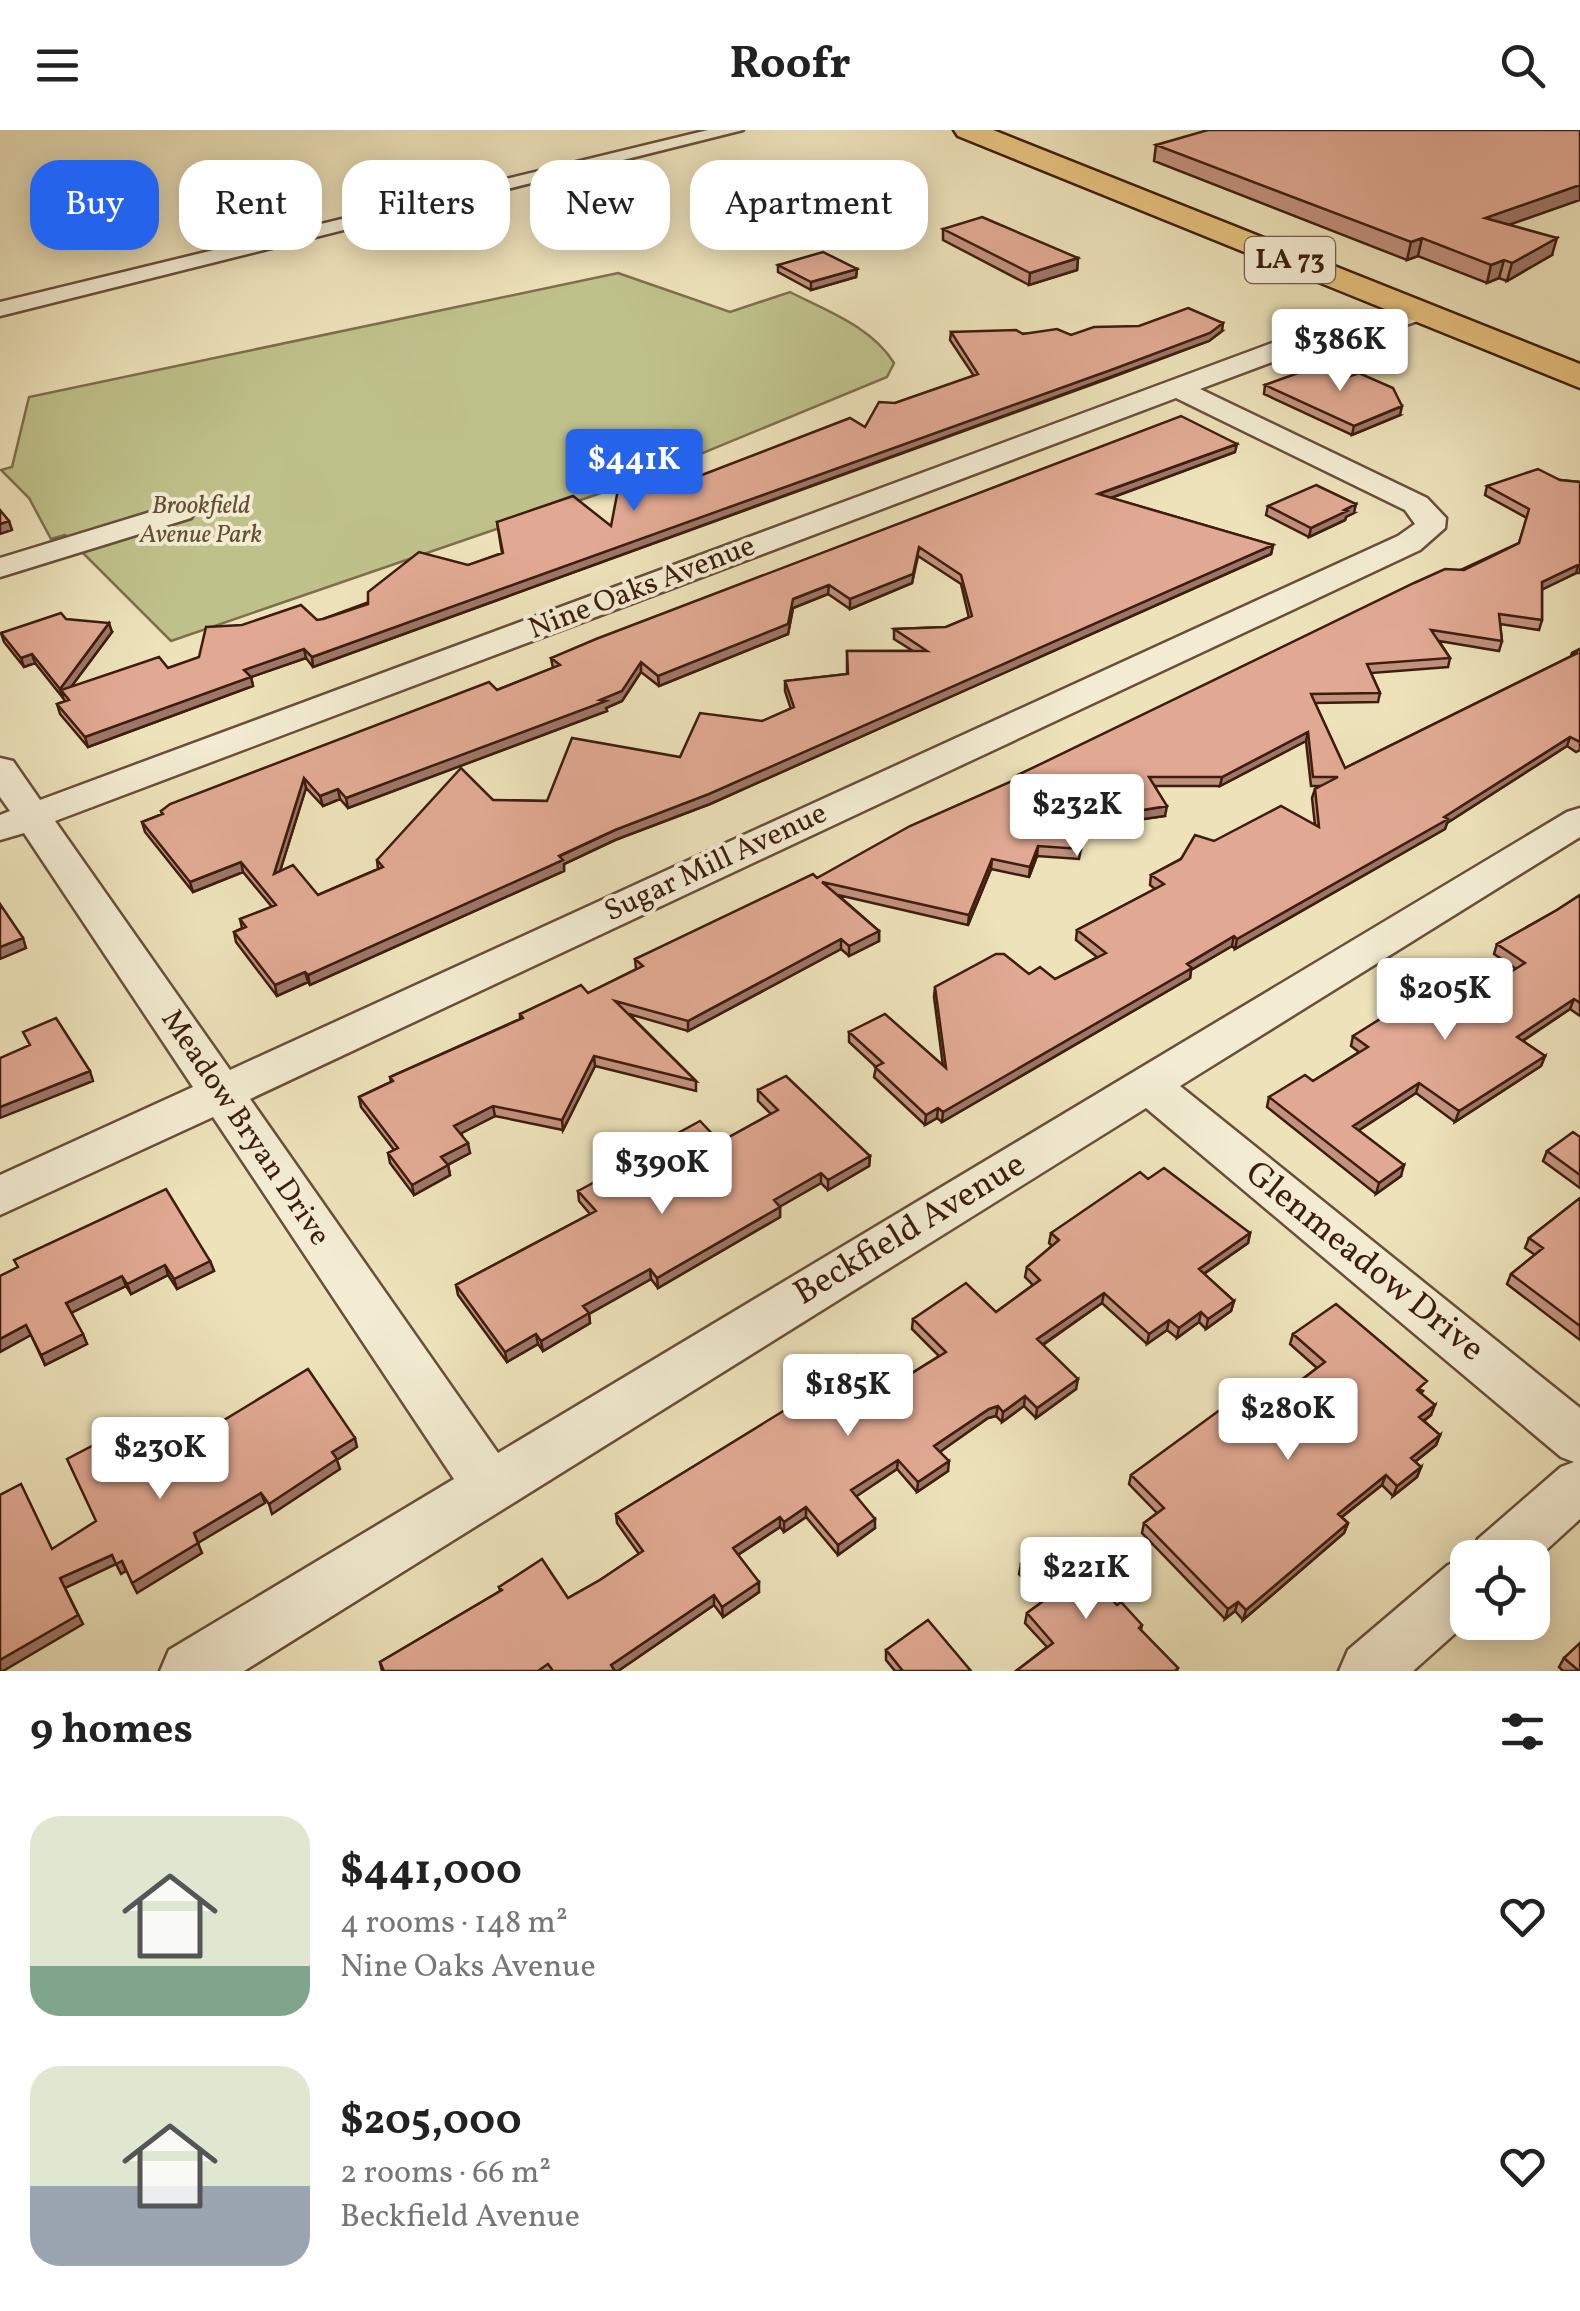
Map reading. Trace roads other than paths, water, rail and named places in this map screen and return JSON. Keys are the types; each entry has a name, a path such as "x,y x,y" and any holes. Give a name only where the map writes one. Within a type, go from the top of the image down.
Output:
{"main road":[{"name":"LA 73","path":"968,130 1580,377"}],"street":[{"path":"0,309 733,130"},
{"name":"Nine Oaks Avenue","path":"16,822 1284,348 1326,344 1405,306"},
{"name":"Sugar Mill Avenue","path":"0,1196 1409,543 1430,528 1428,513 1416,504 1178,388"},
{"path":"0,568 180,512"},
{"name":"Meadow Bryan Drive","path":"0,769 16,822 221,1092 490,1486"},
{"name":"Beckfield Avenue","path":"190,1671 1580,820"},
{"name":"Glenmeadow Drive","path":"1148,1085 1580,1440"},
{"path":"1518,1540 1580,1484"},
{"path":"1369,1671 1450,1600"}],"park label":[{"name":"Brookfield Avenue Park","path":"201,520"}]}
